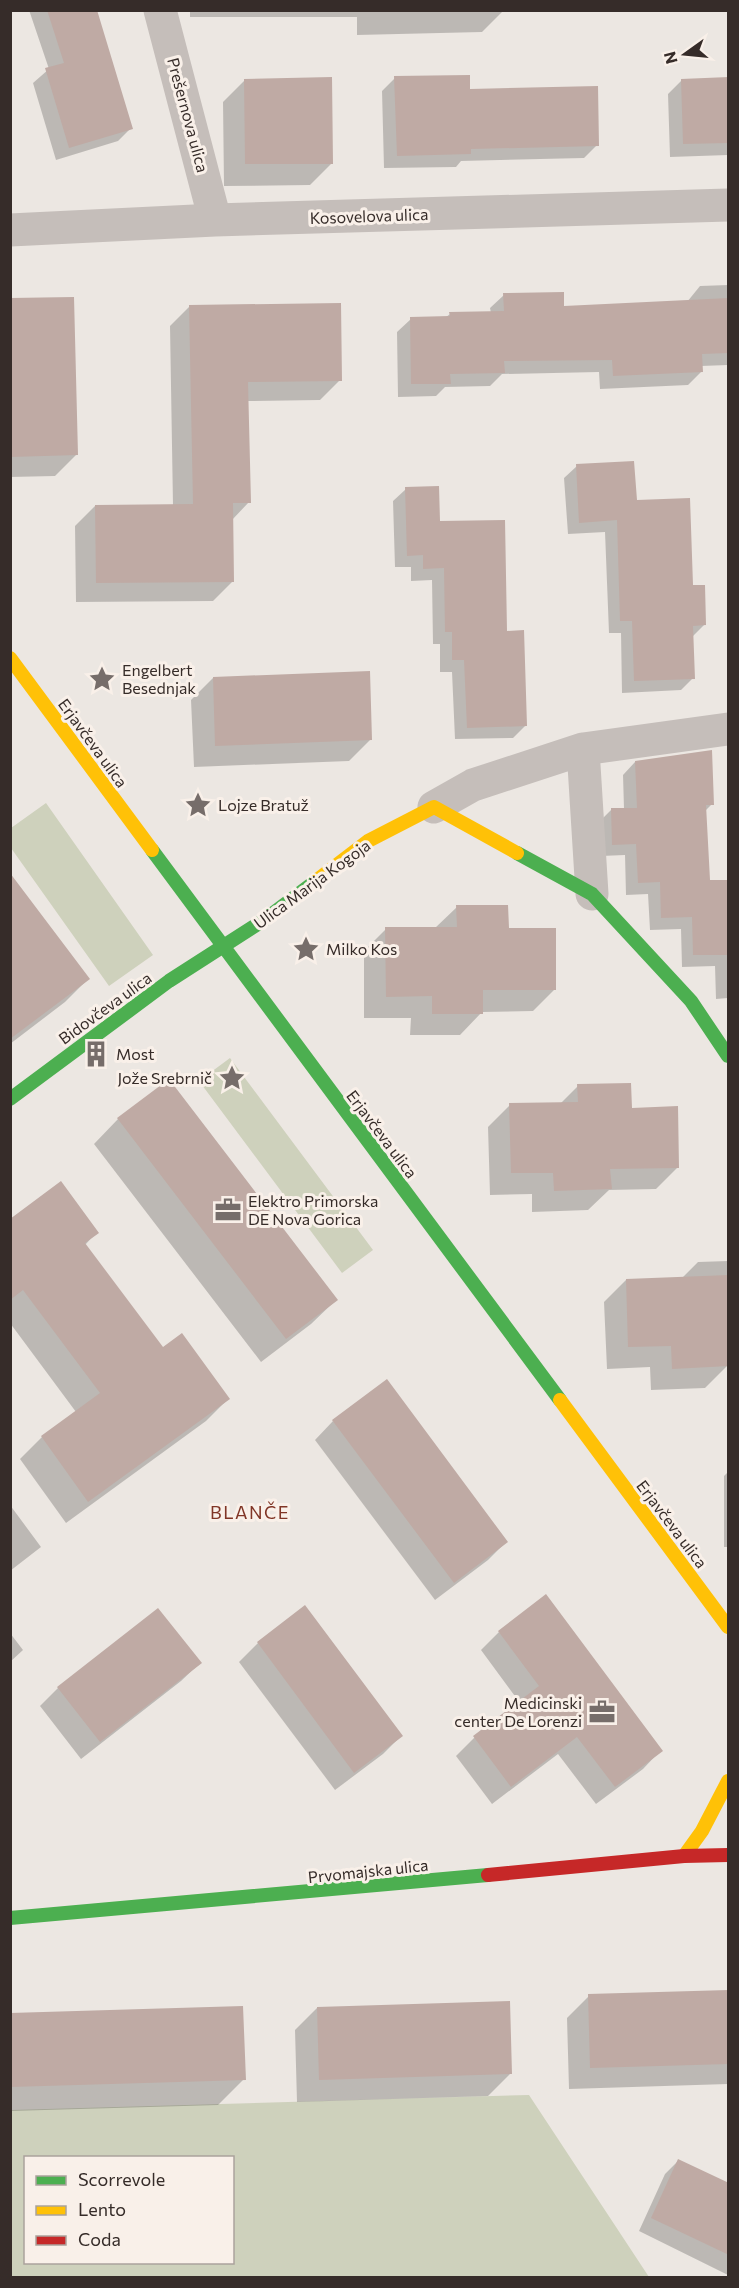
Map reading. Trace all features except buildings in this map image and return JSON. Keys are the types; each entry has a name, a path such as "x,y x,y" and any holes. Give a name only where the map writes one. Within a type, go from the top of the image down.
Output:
{"street":[{"name":"Prešernova ulica","path":"160,10 215,220"},
{"name":"Kosovelova ulica","path":"10,230 215,220 729,205"},
{"name":"Erjavčeva ulica","path":"10,658 729,1627"},
{"name":"Ulica Marija Kogoja","path":"223,948 264,920 368,841 473,785 583,749 729,729"},
{"path":"583,749 592,894"},
{"path":"434,807 592,894 691,1001 729,1056"},
{"name":"Bidovčeva ulica","path":"10,1099 169,981 223,948"},
{"path":"684,1856 702,1831 729,1781"},
{"name":"Prvomajska ulica","path":"10,1918 291,1895 684,1856 729,1855"}],"green space":[{"path":"46,803 153,955 109,986 11,848 11,828"},
{"path":"230,1058 373,1250 342,1273 199,1081"},
{"path":"529,2095 649,2277 11,2277 11,2110"}],"traffic: fast":[{"path":"152,850 560,1400"},
{"path":"517,853 592,894 691,1001 728,1056"},
{"path":"10,1099 169,981 264,920 317,880"},
{"path":"10,1918 488,1875"}],"traffic: slow":[{"path":"10,658 152,850"},
{"path":"317,880 368,841 434,807 517,853"},
{"path":"560,1400 728,1627"},
{"path":"684,1856 702,1831 728,1781"}],"traffic: jam":[{"path":"488,1875 684,1856 728,1855"}],"place":[{"name":"Engelbert Besednjak","path":"102,679"},
{"name":"Lojze Bratuž","path":"198,805"},
{"name":"Milko Kos","path":"306,949"},
{"name":"Most","path":"96,1054"},
{"name":"Jože Srebrnič","path":"232,1078"},
{"name":"Elektro Primorska DE Nova Gorica","path":"228,1210"},
{"name":"Medicinski center De Lorenzi","path":"602,1712"}],"district":[{"name":"BLANČE","path":"250,1513"}]}
